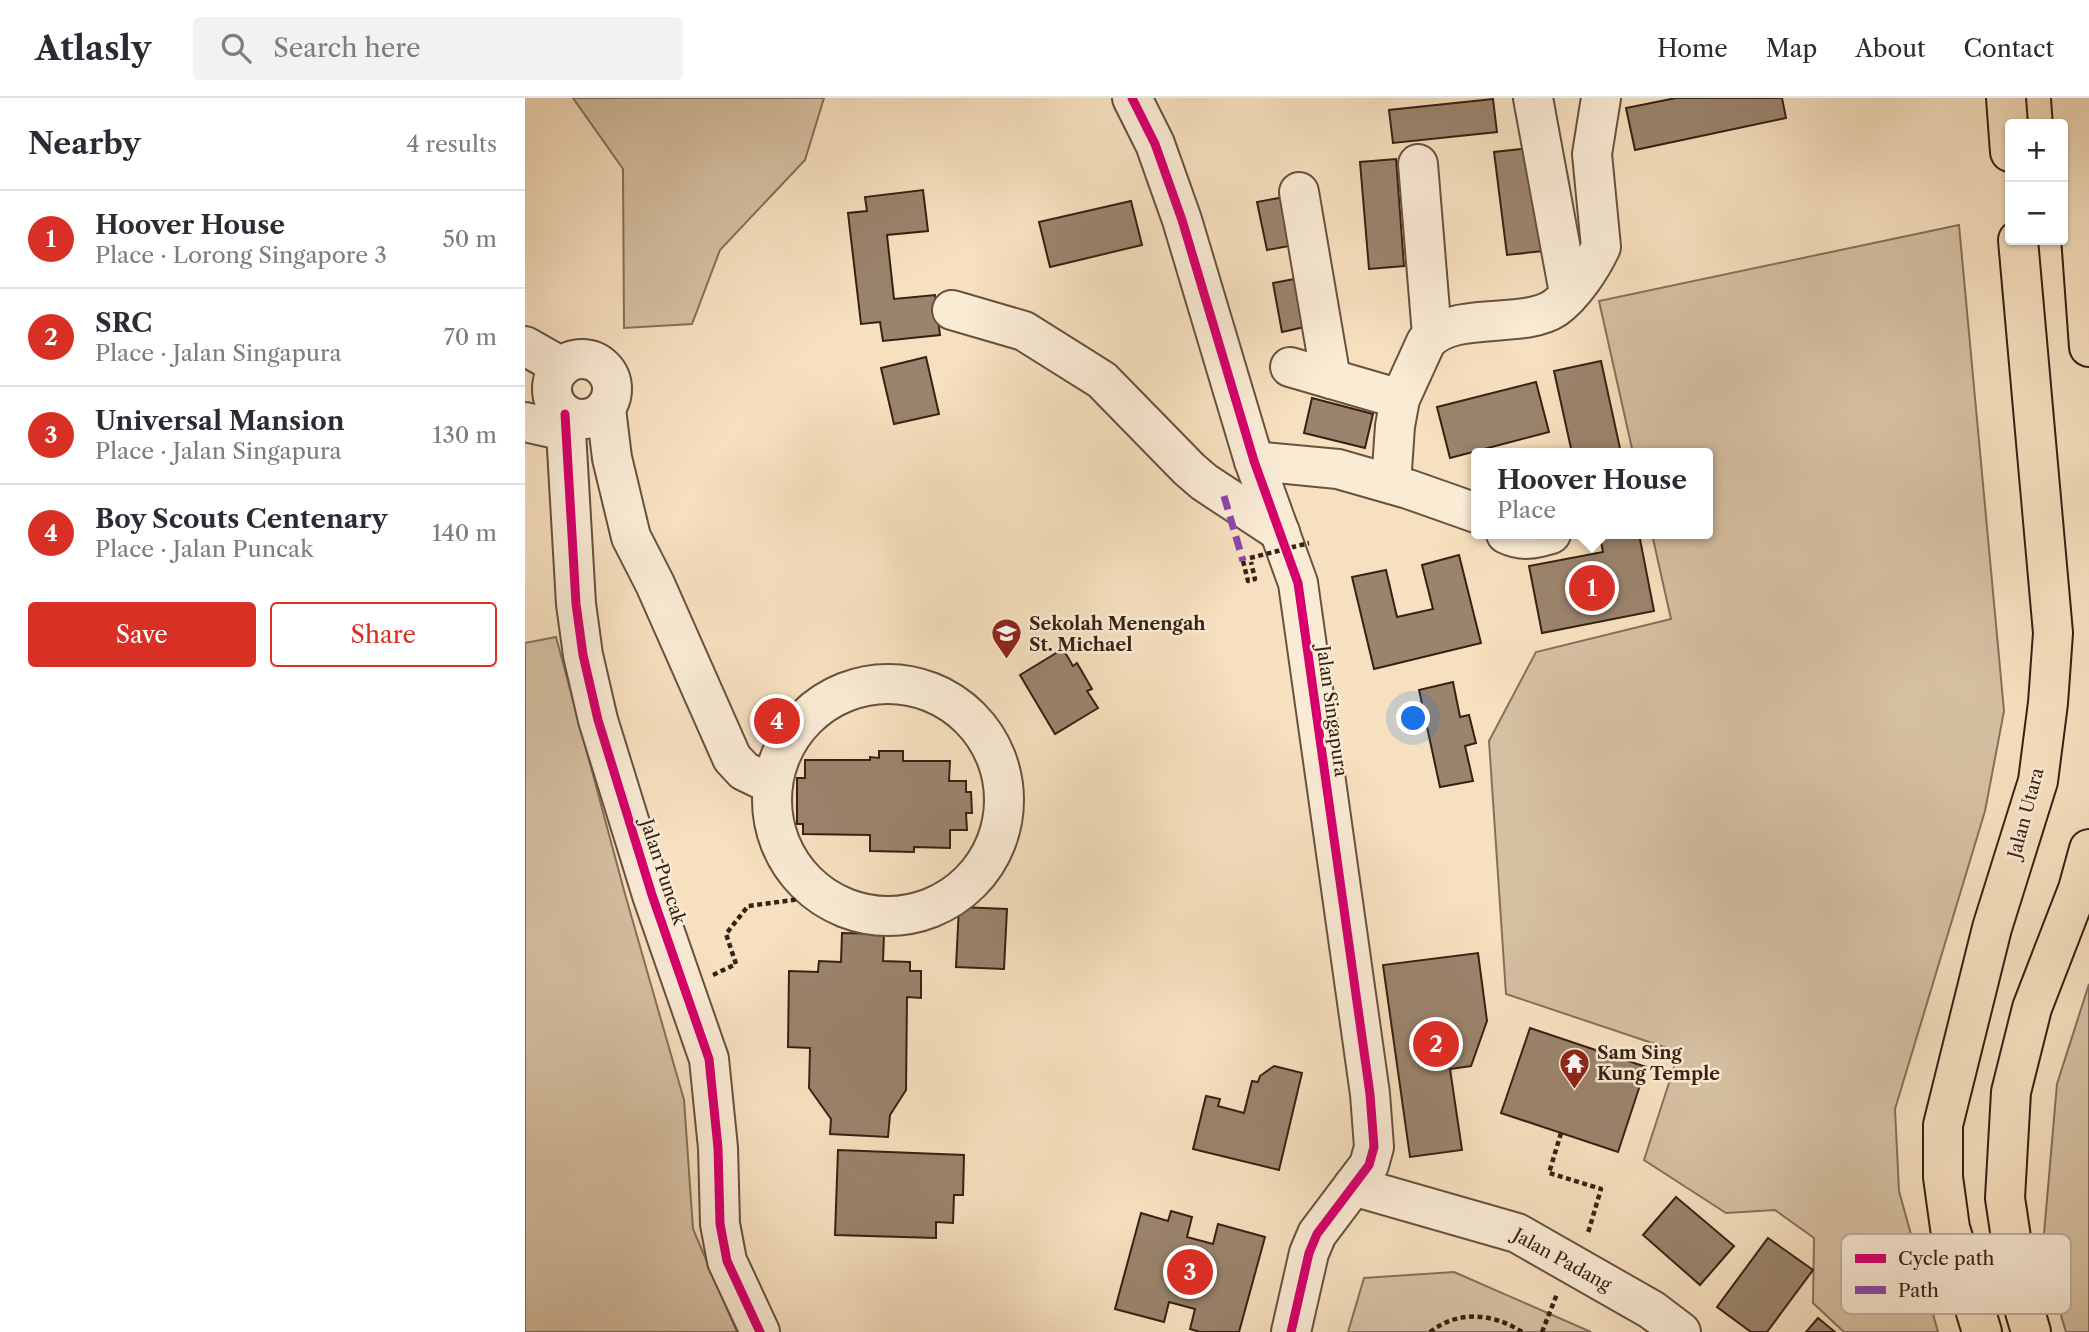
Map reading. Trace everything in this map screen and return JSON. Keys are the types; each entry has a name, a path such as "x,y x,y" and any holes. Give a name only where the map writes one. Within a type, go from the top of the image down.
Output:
{"highway":[{"path":"2006,98 2008,119"},
{"path":"2071,98 2089,347"},
{"name":"Jalan Utara","path":"1952,1234 1943,1177 1943,1125 1992,928 2038,781 2053,633 2018,245"},
{"path":"2010,1234 2005,1198 2011,1092 2032,1008 2078,889 2089,849"},
{"name":"Jalan Utara","path":"1976,1314 1982,1332"},
{"path":"2026,1314 2031,1332"}],"street":[{"name":"Jalan Singapura","path":"1132,98 1155,144 1182,220 1254,460 1294,538 1297,583 1370,1094 1374,1147 1369,1165 1317,1234 1309,1253 1291,1332"},
{"path":"1534,98 1569,293"},
{"path":"1391,484 1395,426 1400,399 1426,342 1432,335 1445,327 1537,315 1554,308 1594,260 1601,247 1592,154 1601,98"},
{"path":"1418,164 1432,335"},
{"path":"1299,192 1331,379"},
{"path":"951,310 1024,331 1102,380 1197,476 1294,538"},
{"path":"525,346 554,396 582,419 599,415 606,409 613,392 608,372 591,360 581,359 554,396 525,422"},
{"path":"1290,367 1400,399"},
{"name":"Jalan Puncak","path":"554,396 583,655 599,720 652,895 709,1059 718,1148 720,1224 727,1261 760,1332"},
{"path":"606,409 612,458 631,537 733,758 744,771 773,785"},
{"path":"1254,460 1338,469 1471,511"},
{"path":"1518,539 1536,539"},
{"path":"903,684 940,695 972,719 994,750 1005,787 1003,824 990,859 966,887 939,905 915,914 890,916 861,913 823,896 798,872 777,834 773,813 773,785 779,757 799,724 828,699 864,685 903,684"},
{"name":"Jalan Padang","path":"1353,1186 1517,1233 1652,1310 1681,1332"}],"path":[{"path":"1243,561 1248,581 1255,579 1250,558 1294,538"},
{"path":"706,978 736,964 726,934 748,906 823,896"},
{"path":"1561,1133 1549,1173 1601,1189 1593,1215"},
{"path":"1430,1332 1440,1324 1457,1317 1476,1316 1498,1320 1522,1332"}],"shaded area":[{"path":"573,98 824,98 805,160 720,250 692,324 624,328 623,169"},
{"path":"1959,225 2004,711 1985,811 1895,1109 1899,1191 1911,1234 1841,1234 1841,1314 1933,1314 1938,1332 1844,1332 1813,1303 1814,1238 1775,1210 1726,1213 1644,1160 1679,1052 1506,994 1489,741 1536,652 1671,619 1653,539 1713,539 1713,448 1632,448 1599,301"},
{"path":"556,637 684,1100 693,1229 737,1332 525,1332 525,643"},
{"path":"2089,984 2089,1332 2066,1332 2061,1314 2071,1314 2071,1234 2044,1234 2057,1084"},
{"path":"1454,1272 1591,1332 1348,1332 1364,1278"}],"building":[{"path":"1676,98 1782,98 1786,118 1635,150 1626,108"},
{"path":"1493,99 1497,132 1393,143 1389,110"},
{"path":"1530,148 1543,251 1507,255 1494,152"},
{"path":"1396,159 1404,266 1369,269 1360,162"},
{"path":"923,190 928,231 887,235 894,299 935,295 940,335 883,341 880,322 861,324 848,213 867,211 865,197"},
{"path":"1290,196 1300,244 1267,250 1257,202"},
{"path":"1131,201 1142,245 1050,267 1039,222"},
{"path":"1305,277 1314,325 1282,332 1273,283"},
{"path":"926,357 939,414 894,424 881,368"},
{"path":"1601,361 1620,448 1571,448 1554,371"},
{"path":"1536,382 1549,432 1488,448 1471,448 1471,452 1450,458 1437,407"},
{"path":"1312,398 1373,414 1365,448 1304,433"},
{"path":"1600,539 1640,539 1654,611 1542,633 1529,566 1603,552"},
{"path":"1459,555 1481,643 1374,669 1352,577 1386,570 1397,617 1433,609 1422,565"},
{"path":"1063,649 1073,666 1077,663 1092,689 1087,691 1098,708 1055,734 1020,675"},
{"path":"1453,682 1460,717 1469,715 1476,743 1465,746 1473,781 1440,787 1419,690"},
{"path":"879,751 903,751 903,761 950,761 949,781 966,781 966,792 971,792 972,813 966,813 967,830 950,830 950,848 914,847 914,852 870,851 870,835 803,834 803,824 797,824 797,778 805,778 805,760 870,760 870,757 879,758"},
{"path":"959,907 1007,909 1004,969 956,967"},
{"path":"842,933 884,934 883,961 910,962 910,971 921,971 921,998 907,997 906,1090 890,1115 888,1137 830,1134 831,1119 809,1088 810,1048 788,1047 789,971 818,972 819,961 841,962"},
{"path":"1478,953 1487,1021 1471,1066 1450,1069 1462,1150 1410,1157 1383,965"},
{"name":"Sam Sing Kung Temple","path":"1530,1028 1646,1067 1618,1152 1501,1113"},
{"path":"1274,1066 1302,1073 1279,1170 1193,1149 1206,1096 1220,1099 1218,1106 1244,1113 1252,1081 1258,1082 1260,1076"},
{"path":"838,1150 964,1155 963,1195 954,1195 953,1223 936,1222 936,1238 835,1235"},
{"path":"1676,1197 1734,1246 1700,1285 1643,1235"},
{"path":"1171,1211 1192,1217 1187,1237 1213,1244 1218,1224 1265,1237 1239,1332 1200,1332 1190,1329 1195,1309 1169,1302 1164,1322 1115,1309 1141,1213 1168,1221"},
{"path":"1768,1238 1813,1270 1767,1332 1751,1332 1717,1307"},
{"path":"1818,1318 1835,1332 1806,1332"}],"marked path":[{"path":"1224,496 1243,561"}],"cycle path":[{"path":"1132,98 1155,144 1182,220 1254,461 1298,583 1370,1094 1374,1147 1369,1165 1317,1234 1309,1253 1291,1332"},
{"path":"565,414 576,604 583,655 598,720 652,895 709,1059 718,1148 720,1224 727,1261 760,1332"}],"place":[{"name":"Hoover House","path":"1592,588"},
{"name":"Sekolah Menengah St. Michael","path":"1006,661"},
{"name":"Boy Scouts Centenary","path":"777,721"},
{"name":"SRC","path":"1436,1044"},
{"name":"Sam Sing Kung Temple","path":"1574,1090"},
{"name":"Universal Mansion","path":"1190,1272"}]}
